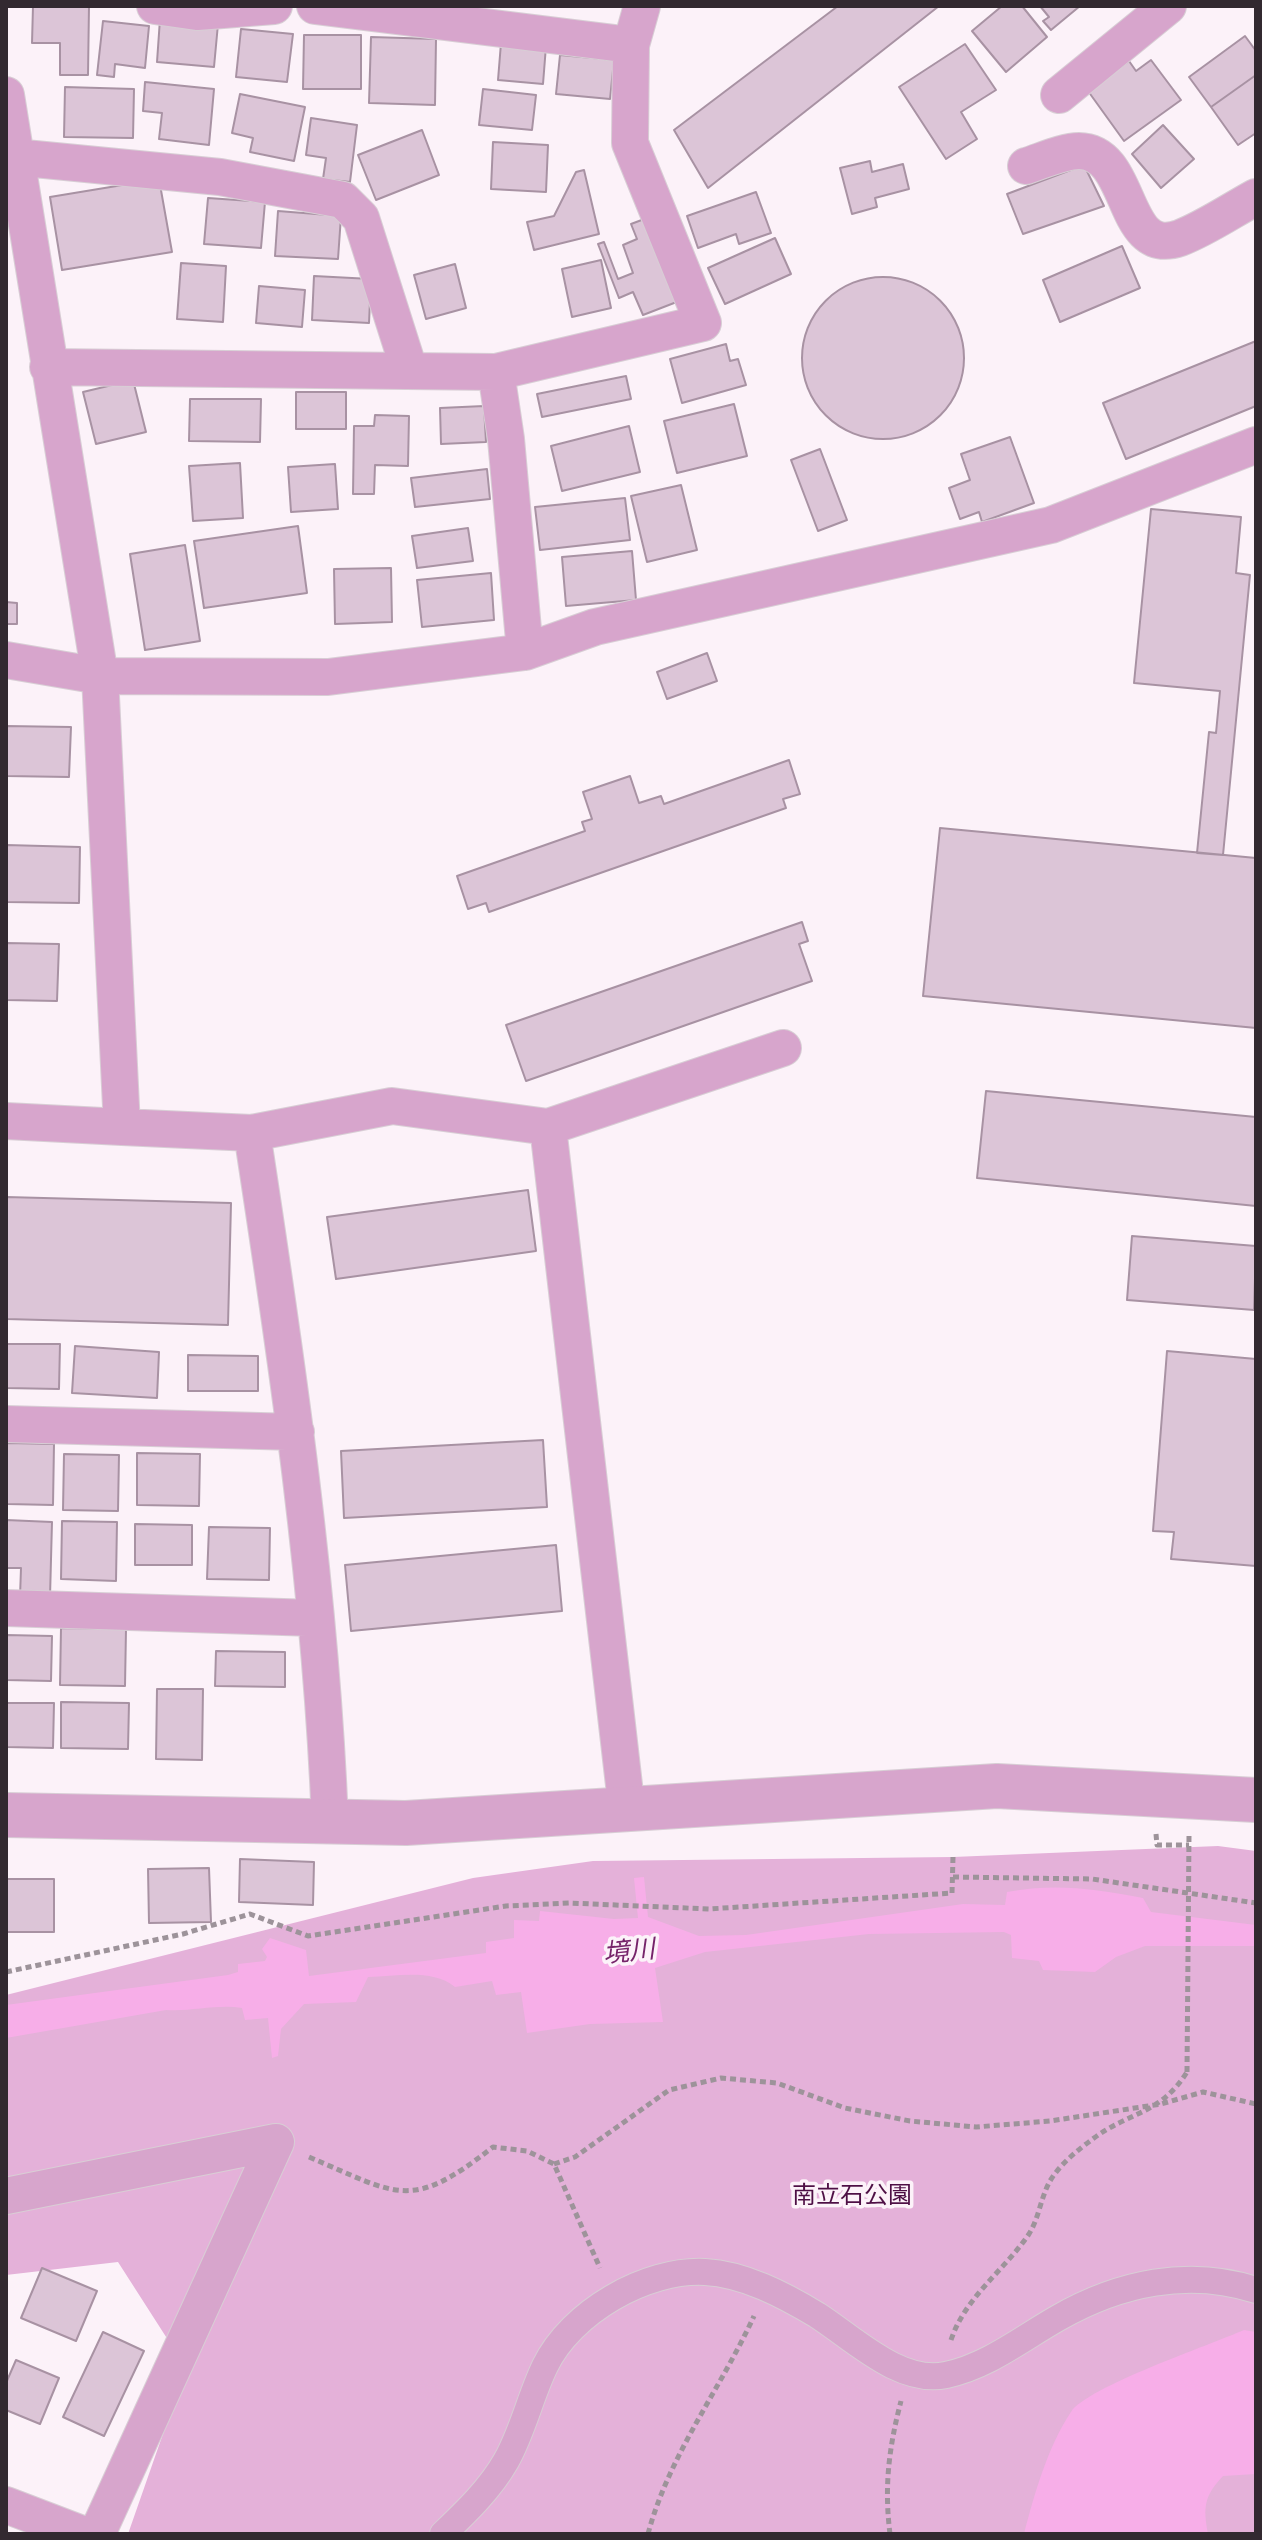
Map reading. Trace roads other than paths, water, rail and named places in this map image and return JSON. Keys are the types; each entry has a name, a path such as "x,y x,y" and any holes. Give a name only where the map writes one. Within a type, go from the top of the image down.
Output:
{"street":[{"path":"155,6 197,12 274,6"},
{"path":"315,6 631,45"},
{"path":"48,367 496,372 703,323 630,143 631,45 642,6"},
{"path":"1059,95 1168,6"},
{"path":"6,95 100,676 122,1127"},
{"path":"1026,166 1079,151 1101,157 1113,168 1137,227 1156,238 1177,239 1256,197"},
{"path":"14,157 220,177 343,200 361,218 409,369"},
{"path":"496,372 506,439 525,652"},
{"path":"6,660 100,676 328,677 525,652 595,627 1051,525 1256,445"},
{"path":"6,1121 252,1133 392,1106 548,1127 783,1048"},
{"path":"548,1127 627,1811"},
{"path":"252,1133 296,1432 330,1823"},
{"path":"6,1424 296,1432"},
{"path":"6,1608 314,1618"},
{"path":"6,1815 406,1823 997,1786 1256,1800"},
{"path":"6,2196 276,2142 97,2534"},
{"path":"443,2534 487,2488 505,2463 546,2364 558,2344 578,2323 613,2298 655,2279 681,2273 728,2275 766,2289 812,2313 908,2373 942,2376 980,2366 1061,2316 1107,2295 1143,2284 1198,2280 1256,2290"},
{"path":"6,2505 82,2534"}],"water":[{"name":"境川","path":"644,1877 648,1917 699,1936 746,1935 963,1904 1005,1905 1007,1892 1059,1888 1143,1898 1151,1912 1256,1925 1256,1946 1145,1946 1116,1957 1095,1972 1043,1970 1039,1961 1012,1958 1011,1935 1004,1932 869,1934 705,1952 655,1968 663,2022 590,2024 527,2033 521,1992 496,1995 492,1981 455,1987 435,1977 402,1975 368,1977 356,2002 304,2004 281,2029 278,2056 272,2058 268,2018 245,2020 242,2008 233,2007 166,2010 6,2038 6,2005 228,1975 238,1972 238,1964 265,1961 267,1957 262,1949 270,1938 306,1950 309,1976 486,1953 486,1942 514,1938 514,1920 539,1921 540,1911 614,1919 638,1918 634,1878"},
{"path":"1244,2330 1256,2332 1256,2474 1223,2476 1217,2483 1206,2502 1208,2534 1024,2534 1049,2455 1071,2412 1082,2402 1124,2379"}],"park label":[{"name":"南立石公園","path":"852,2196"}]}
